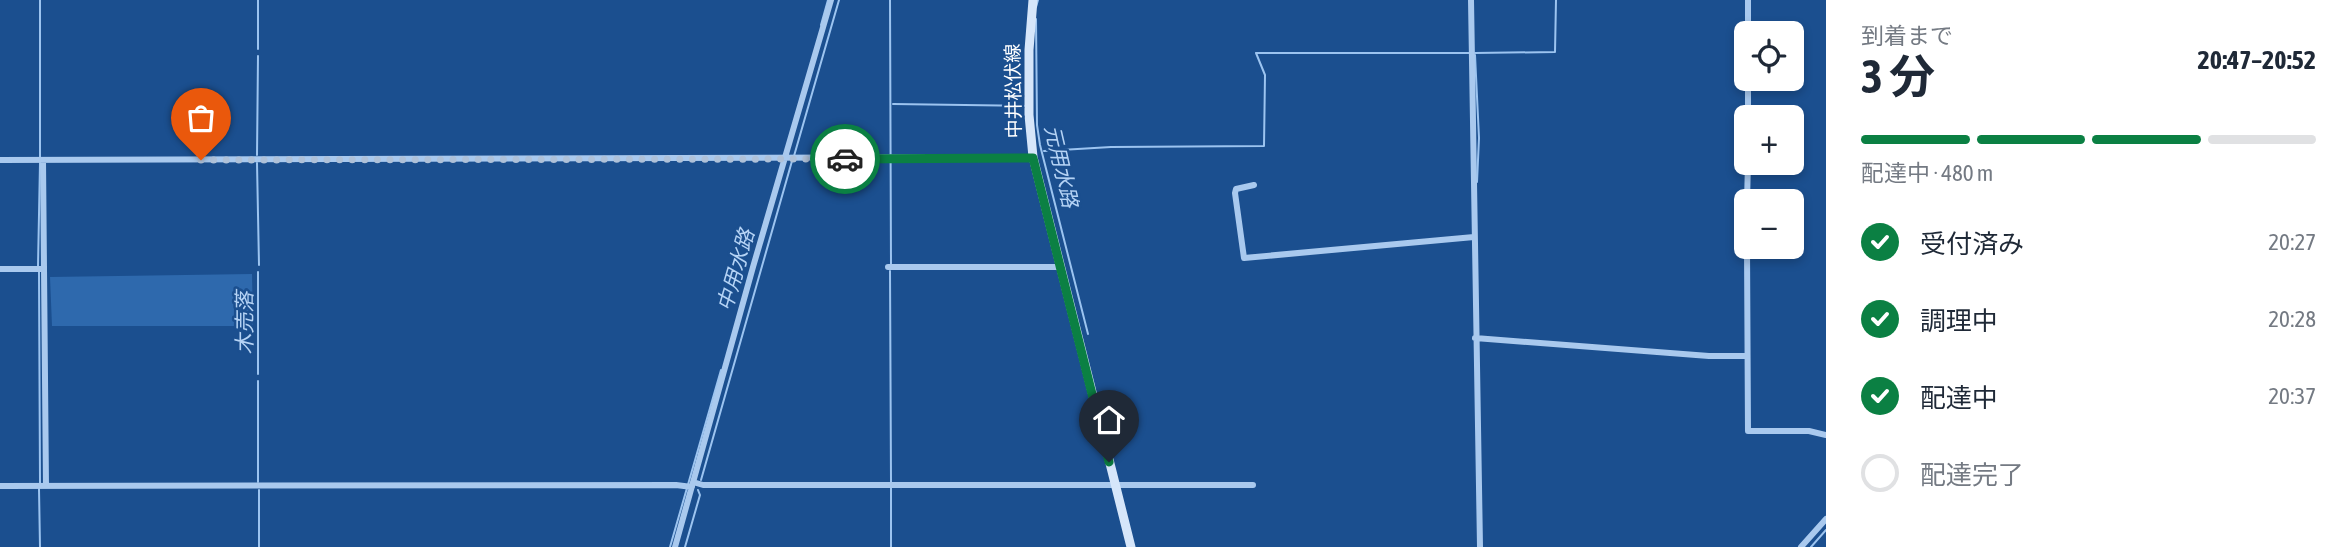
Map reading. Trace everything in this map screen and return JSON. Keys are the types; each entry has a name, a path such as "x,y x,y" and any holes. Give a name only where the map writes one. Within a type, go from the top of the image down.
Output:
{"main road":[{"name":"中井松伏線","path":"1033,0 1030,24 1029,115 1033,158 1131,547"}],"street":[{"path":"675,547 690,485 831,0"},
{"path":"1471,0 1480,547"},
{"path":"1748,0 1748,21"},
{"path":"0,160 1033,158"},
{"path":"43,160 46,486"},
{"path":"1254,185 1236,190 1235,193 1244,258 1474,237"},
{"path":"1747,259 1748,431 1809,431 1826,435"},
{"path":"888,267 1059,267"},
{"path":"0,269 43,269"},
{"path":"1475,338 1709,356 1746,356"},
{"path":"0,486 1253,485"},
{"path":"1801,547 1826,519"}],"shaded area":[{"path":"252,274 253,326 52,326 50,277"}],"waterway":[{"path":"40,0 40,158"},
{"name":"木売落","path":"258,0 258,49"},
{"name":"中用水路","path":"821,25 828,0"},
{"path":"794,156 839,0"},
{"path":"890,0 891,265"},
{"name":"元用水路","path":"1036,7 1038,0"},
{"path":"1475,53 1555,52 1556,0"},
{"name":"元用水路","path":"1036,19 1037,125 1040,145 1088,334"},
{"path":"1044,151 1111,147 1264,146 1265,75 1256,53 1469,53"},
{"path":"1475,55 1479,138 1477,182"},
{"name":"木売落","path":"257,155 258,56"},
{"path":"893,104 1027,106"},
{"path":"701,480 792,161"},
{"path":"38,266 40,163"},
{"name":"木売落","path":"257,163 259,265"},
{"path":"890,271 891,482"},
{"path":"39,272 40,483"},
{"name":"木売落","path":"258,272 258,374"},
{"name":"中用水路","path":"670,547 721,370"},
{"name":"木売落","path":"258,381 258,482"},
{"path":"891,488 891,547"},
{"path":"39,489 40,547"},
{"name":"木売落","path":"259,490 259,547"},
{"path":"685,547 700,495 698,490"},
{"path":"1811,547 1826,530"}],"way so far":[{"path":"201,160 845,159"}],"route":[{"path":"845,159 1033,158 1109,462"}]}
